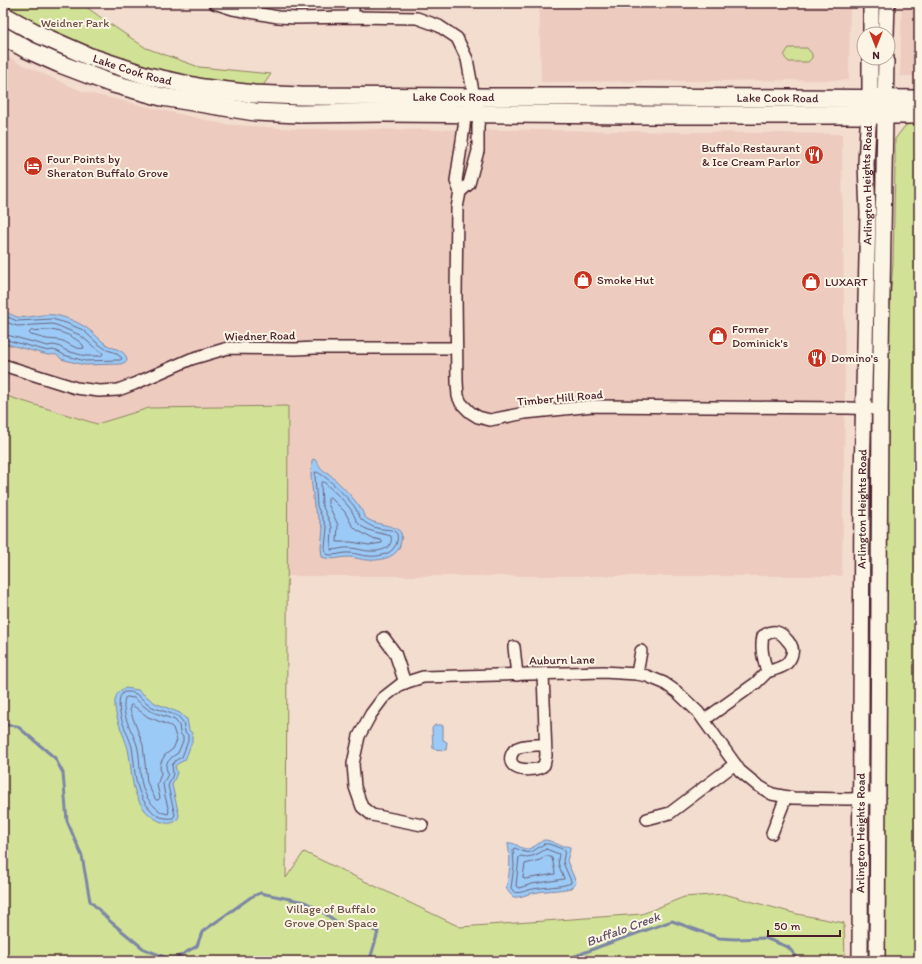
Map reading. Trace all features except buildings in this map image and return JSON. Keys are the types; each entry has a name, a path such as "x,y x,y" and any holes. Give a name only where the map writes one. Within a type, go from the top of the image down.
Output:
{"main road":[{"path":"871,3 871,26"},
{"path":"886,26 887,3"},
{"name":"Lake Cook Road","path":"3,15 40,35 88,56 148,76 203,88 254,94 300,96 623,97 879,106 919,115"},
{"name":"Lake Cook Road","path":"3,36 26,49 60,64 110,83 162,96 217,107 255,112 299,114 376,113 638,115 879,106 919,99"},
{"name":"Arlington Heights Road","path":"872,66 879,106 880,409 876,961"},
{"path":"879,106 885,66"},
{"name":"Arlington Heights Road","path":"860,961 861,534 868,213 866,164 868,127 879,106"}],"street":[{"name":"Timber Hill Road","path":"214,3 233,9 278,17 417,18 439,26 457,38 467,59 474,97 473,114 478,126 478,151 474,169 469,184 460,192"},
{"path":"353,17 354,3"},
{"name":"Timber Hill Road","path":"473,114 464,126 456,181 460,192 457,208 456,348 458,396 461,403 478,418 490,420 525,413 593,406 880,409"},
{"name":"Wiedner Road","path":"3,365 76,388 99,391 118,390 191,359 228,348 456,348"},
{"path":"384,638 395,653 405,683"},
{"path":"514,647 517,675"},
{"path":"637,674 642,651"},
{"name":"Auburn Lane","path":"422,825 372,815 362,807 355,787 353,764 359,736 371,714 383,698 401,684 423,677 603,672 647,676 664,683 677,692 698,712 740,771 757,785 772,794 792,798 877,798"},
{"path":"704,720 756,683 767,672"},
{"path":"543,674 545,745"},
{"path":"647,819 670,813 735,764"},
{"path":"772,833 786,797"}],"shaded area":[{"path":"539,3 850,3 849,80 541,82"},
{"path":"902,3 919,3 919,76 900,76"},
{"path":"3,53 17,62 84,92 223,124 294,129 544,130 842,134 845,400 842,576 287,576 288,406 149,408 97,424 3,395"}],"green space":[{"name":"Weidner Park","path":"3,3 81,3 146,48 199,67 271,74 260,90 158,72 89,51 3,9"},
{"path":"789,48 807,48 812,54 812,58 808,62 789,62 784,55"},
{"path":"913,122 919,122 919,961 883,961 888,326 893,263 895,139 905,126"},
{"name":"Village of Buffalo Grove Open Space","path":"3,395 97,424 149,408 288,406 286,878 304,852 460,927 642,914 684,897 724,894 797,914 844,923 845,961 3,961"}],"water":[{"path":"3,310 17,317 50,315 72,320 88,329 107,345 123,352 127,361 121,364 84,365 61,359 57,355 48,355 3,343"},
{"path":"313,459 350,495 359,506 365,517 374,522 399,530 401,533 401,541 395,553 387,558 377,560 365,560 354,557 332,559 322,557 321,548 323,528 314,507 311,476"},
{"path":"125,688 138,690 155,703 180,713 187,719 189,730 192,733 192,742 185,760 175,766 177,773 172,785 179,815 178,819 172,823 161,822 152,817 140,803 134,790 128,749 115,707 115,699 118,692"},
{"path":"435,725 443,726 443,740 447,742 446,750 433,749 432,728"},
{"path":"544,840 570,847 567,861 576,882 575,885 566,889 538,892 514,897 506,888 510,865 508,843 513,843 521,848 529,849"}],"waterway":[{"name":"Buffalo Creek","path":"3,721 6,725 17,726 55,758 63,773 67,821 82,856 90,901 111,922 144,949 167,958 176,958 197,946 202,932 251,897 260,893 305,902 320,910 341,925 359,924 378,932 371,956 375,961"},
{"name":"Buffalo Creek","path":"563,961 672,921 719,938 765,938 788,947 800,961"},
{"name":"Buffalo Creek","path":"421,961 434,961"}],"place":[{"name":"Buffalo Restaurant & Ice Cream Parlor","path":"814,155"},
{"name":"Four Points by Sheraton Buffalo Grove","path":"33,166"},
{"name":"Smoke Hut","path":"583,280"},
{"name":"LUXART","path":"811,282"},
{"name":"Former Dominick's","path":"718,336"},
{"name":"Domino's","path":"817,358"}]}
